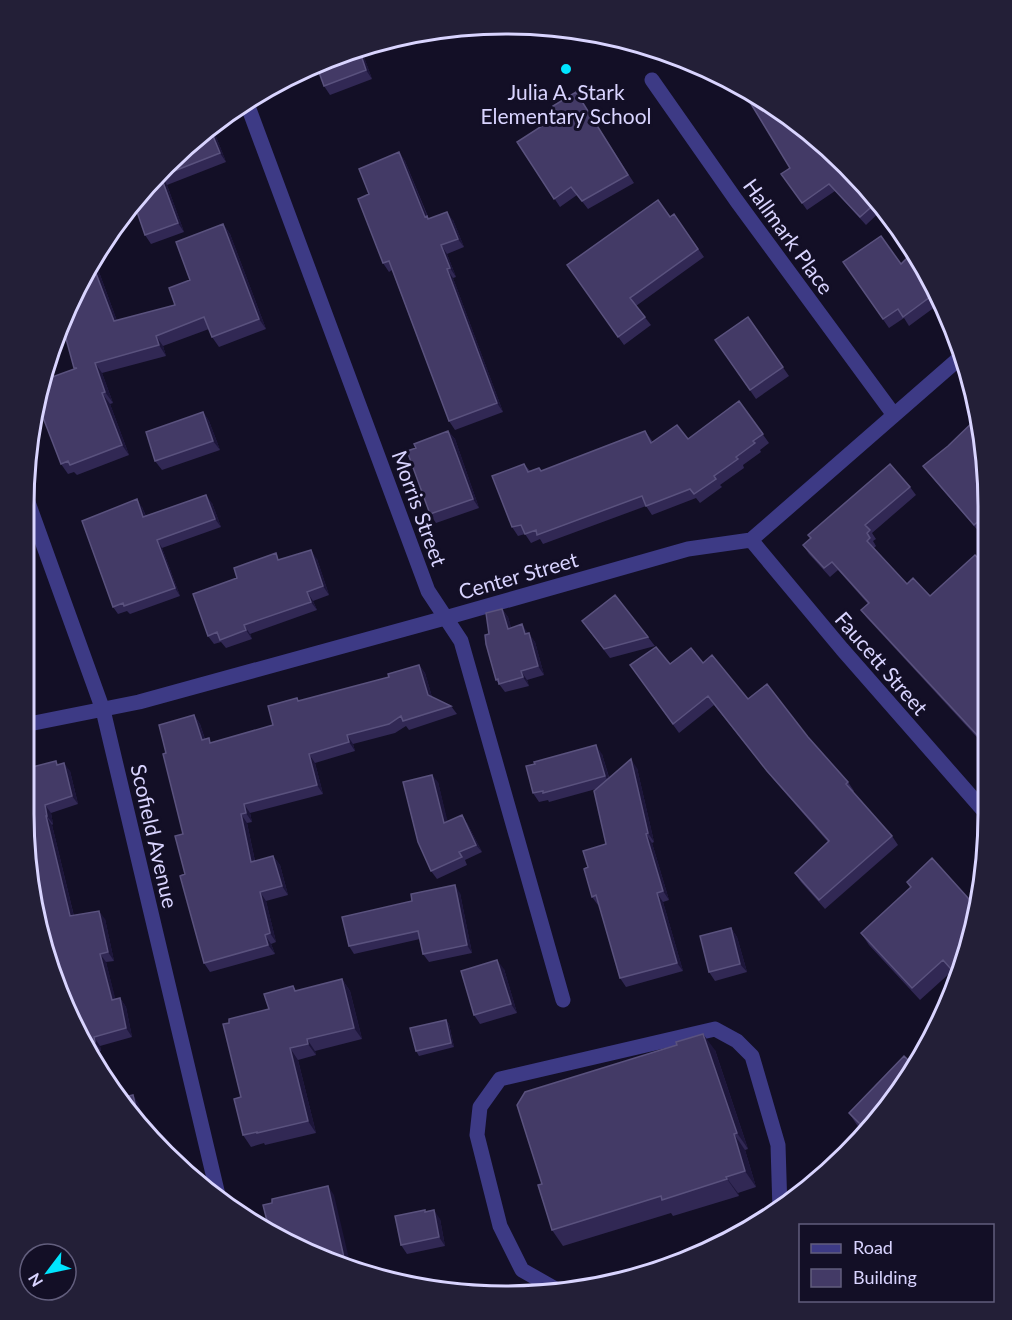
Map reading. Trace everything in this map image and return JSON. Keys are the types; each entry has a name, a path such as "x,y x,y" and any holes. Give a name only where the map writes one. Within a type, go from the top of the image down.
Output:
{"street":[{"name":"Hallmark Place","path":"652,80 736,200 894,415"},
{"name":"Morris Street","path":"250,111 428,591 461,641 563,1000"},
{"path":"750,540 955,362"},
{"name":"Scofield Avenue","path":"34,519 103,710 216,1185"},
{"name":"Center Street","path":"34,723 103,710 445,618 688,549 750,540"},
{"name":"Faucett Street","path":"750,540 978,804"},
{"path":"545,1283 522,1270 500,1226 477,1135 480,1107 500,1079 715,1029 737,1041 752,1056 778,1145 780,1198"}],"building":[{"path":"362,58 366,70 324,86 319,73"},
{"path":"576,92 628,175 582,201 571,187 554,199 517,142 559,115 553,106"},
{"path":"751,103 793,132 817,152 871,208 860,217 829,184 802,203 781,174 790,168"},
{"path":"213,137 220,153 176,170"},
{"path":"399,152 425,217 427,216 428,219 447,212 458,239 441,245 450,268 447,269 497,403 449,421 389,261 383,263 358,199 369,194 359,169"},
{"path":"163,183 178,223 145,235 137,213"},
{"path":"658,200 670,217 674,214 698,249 630,298 645,317 618,337 567,265"},
{"path":"223,224 259,319 212,337 204,317 156,336 159,345 95,363 105,392 102,393 122,445 70,465 68,461 61,464 43,418 53,377 77,368 74,368 66,338 83,297 96,274 114,321 175,305 169,288 190,280 176,242"},
{"path":"881,236 901,264 907,258 929,298 903,317 898,309 883,319 843,262"},
{"path":"748,317 783,367 750,390 715,340"},
{"path":"739,401 763,434 736,457 738,459 714,476 716,479 694,494 690,489 646,506 642,496 537,535 536,530 525,534 521,525 512,527 492,476 524,464 528,472 539,468 541,471 645,431 651,443 677,425 688,439"},
{"path":"203,412 213,441 155,461 146,432"},
{"path":"970,425 978,506 978,521 974,525 923,466"},
{"path":"448,431 473,499 430,514 407,451 416,448 414,444"},
{"path":"890,464 910,487 865,525 870,530 867,533 870,538 867,541 907,584 913,578 930,596 975,555 978,558 978,736 861,610 869,603 832,562 824,568 803,545 811,538 808,535"},
{"path":"206,495 215,519 157,540 175,588 124,606 123,603 113,607 82,521 137,499 143,517"},
{"path":"311,550 323,586 307,592 311,602 244,625 246,630 220,640 217,632 208,636 193,594 237,578 234,568 276,553 278,560"},
{"path":"615,595 648,637 604,649 582,621"},
{"path":"502,609 508,629 522,624 525,634 529,633 538,666 521,671 523,677 499,684 485,635 489,634 486,613"},
{"path":"656,647 670,664 691,648 703,663 712,655 748,699 767,684 808,737 848,782 846,784 892,836 819,900 795,873 829,841 767,771 708,696 673,724 630,665"},
{"path":"419,665 428,695 451,706 403,721 401,716 389,724 347,735 349,742 309,754 317,785 244,804 246,813 241,814 251,862 273,856 282,886 260,892 270,933 265,935 268,945 204,963 180,876 185,874 175,836 183,834 163,754 166,753 159,725 194,715 202,740 209,738 210,743 273,725 268,706 297,698 298,701 389,677 388,674"},
{"path":"596,745 605,776 543,793 543,791 533,793 526,766"},
{"path":"631,759 648,833 646,834 663,891 657,893 677,963 620,978 596,895 592,897 584,869 588,867 583,851 606,844 594,791"},
{"path":"56,761 57,765 64,763 72,796 45,805 46,816 70,916 99,911 108,952 100,954 112,1000 120,998 126,1028 94,1037 94,1042 70,994 44,906 36,845 34,766"},
{"path":"432,775 444,823 462,815 476,845 459,852 462,857 431,871 418,842 403,782"},
{"path":"932,858 969,899 951,969 943,960 912,988 861,933 911,887 907,882"},
{"path":"455,885 467,945 423,954 418,931 349,946 342,917 412,901 411,894"},
{"path":"731,928 740,964 709,972 700,936"},
{"path":"497,960 511,1004 474,1015 461,971"},
{"path":"342,979 354,1028 307,1039 308,1044 290,1048 308,1121 243,1135 234,1099 241,1097 223,1024 229,1023 229,1019 269,1009 264,994 293,986 295,991"},
{"path":"446,1020 451,1043 416,1051 410,1028"},
{"path":"703,1034 737,1133 734,1134 745,1171 662,1200 661,1196 552,1230 538,1185 542,1184 517,1105 525,1092 677,1045 676,1042"},
{"path":"904,1056 908,1060 880,1101 860,1124 849,1113"},
{"path":"133,1095 135,1105 132,1101 128,1096"},
{"path":"328,1186 344,1256 297,1237 267,1220 263,1205 272,1203 272,1199"},
{"path":"425,1210 425,1212 434,1210 439,1237 401,1245 395,1216"}],"place":[{"name":"Julia A. Stark Elementary School","path":"566,69"}]}
